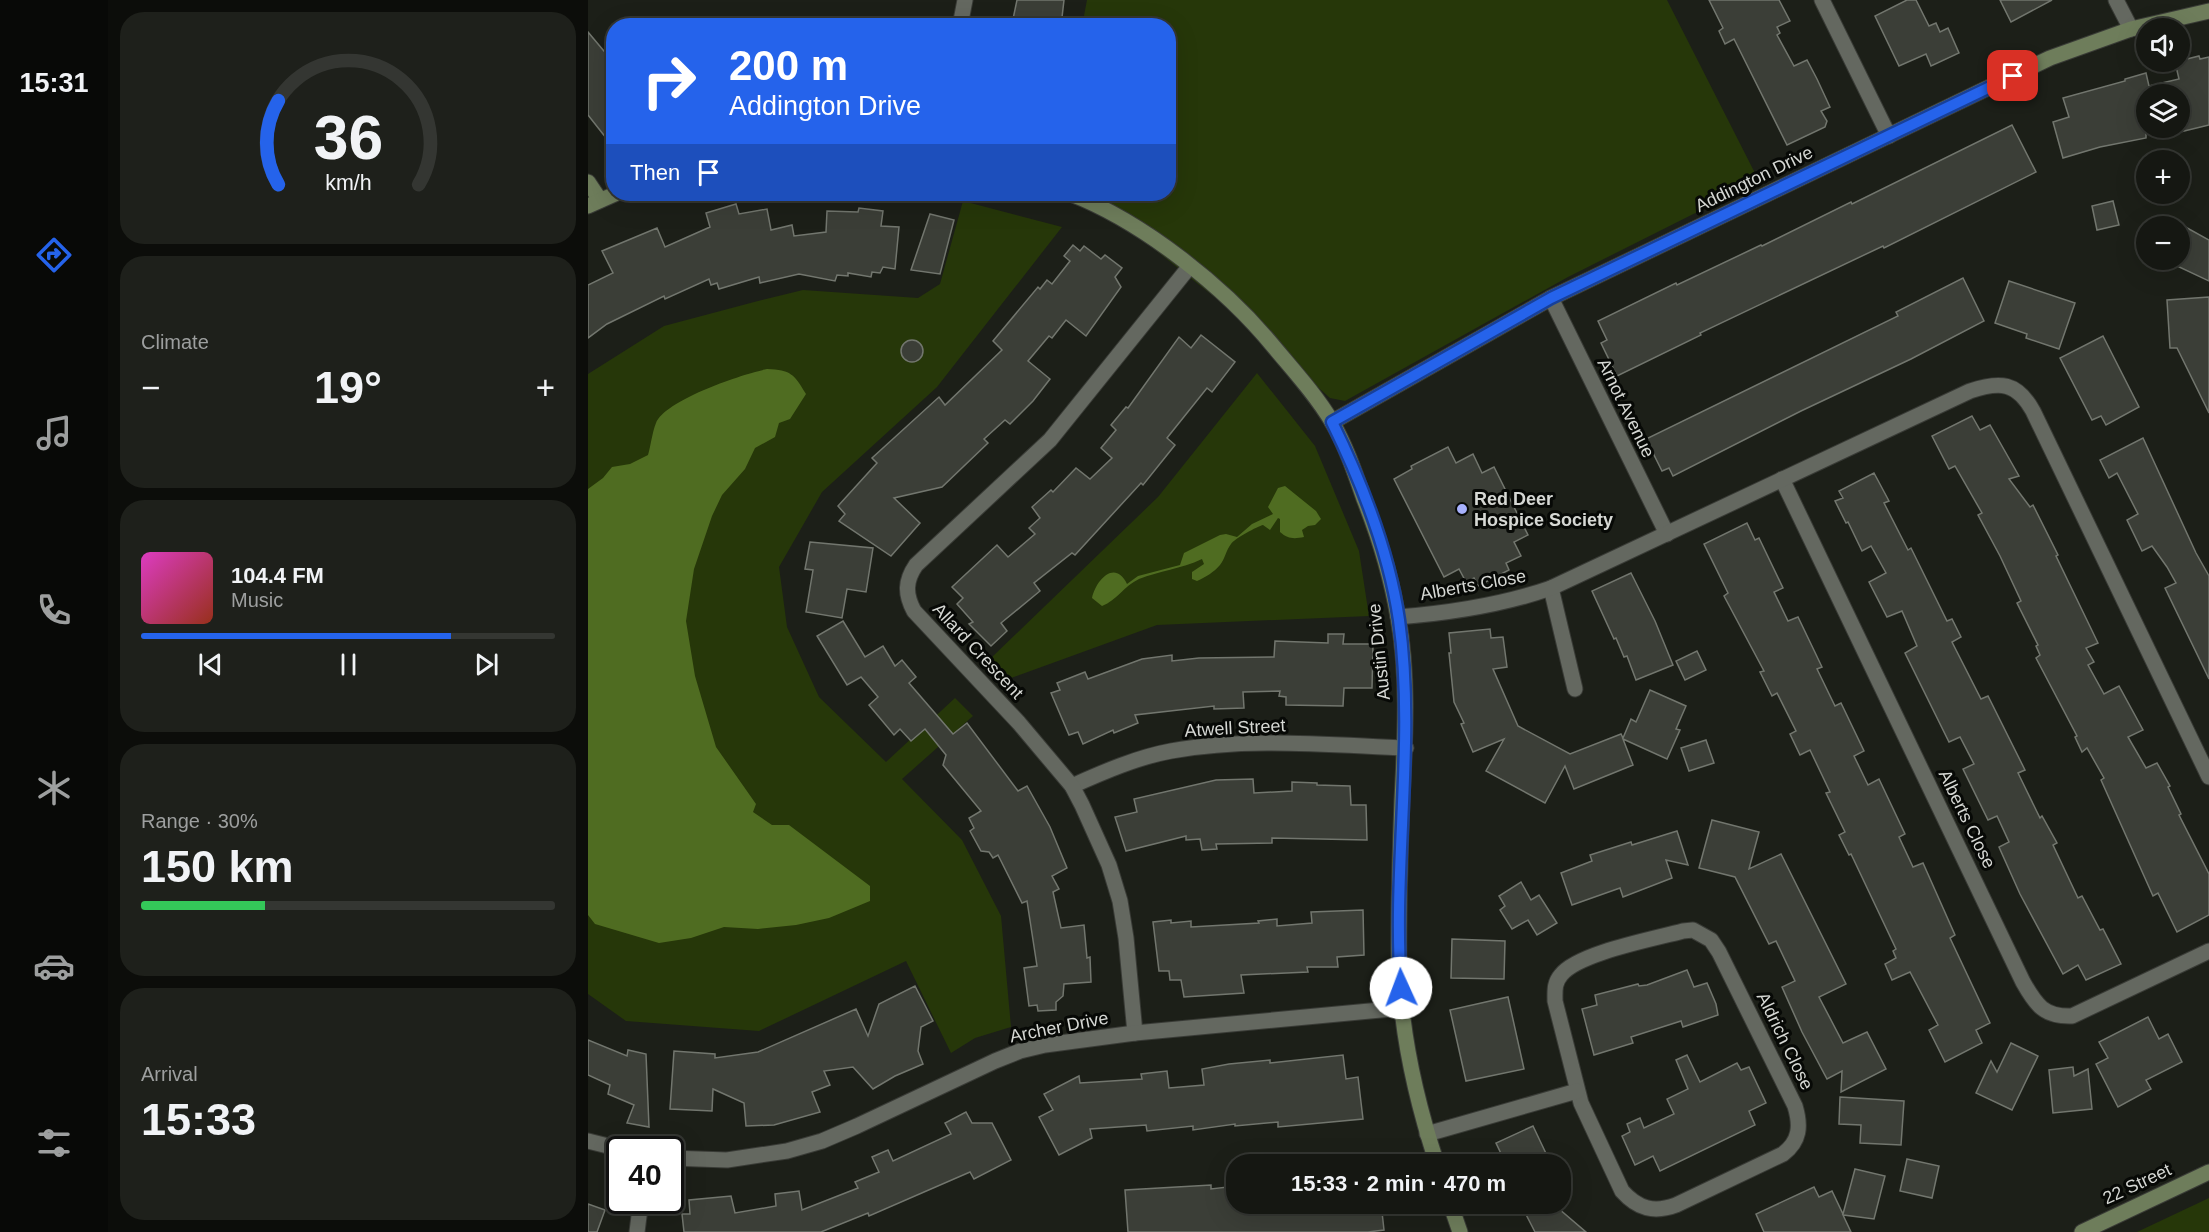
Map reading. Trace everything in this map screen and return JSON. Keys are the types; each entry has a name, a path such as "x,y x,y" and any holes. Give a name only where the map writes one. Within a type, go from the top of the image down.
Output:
{"street":[{"path":"962,18 965,0"},
{"path":"1822,0 1889,136"},
{"path":"2116,0 2131,29"},
{"name":"Addington Drive","path":"1332,422 1551,298 2050,58 2131,29 2209,11"},
{"path":"588,182 594,203"},
{"name":"Austin Drive","path":"1089,201 1140,231 1190,266 1228,298 1256,326 1315,397 1332,422 1373,522 1398,617 1403,673 1406,748 1400,886 1399,968 1402,1008 1408,1058 1434,1154"},
{"name":"Allard Crescent","path":"1135,1033 1120,901 1097,837 1072,786 1019,723 914,611 906,588 908,576 916,565 1050,440 1190,266"},
{"name":"Arnot Avenue","path":"1551,298 1667,534"},
{"name":"Alberts Close","path":"1398,617 1505,602 1551,588 1970,391 1997,384 2019,392 2033,411 2209,777"},
{"name":"Alberts Close","path":"1782,479 2023,982 2035,1002 2046,1011 2060,1016 2072,1016 2209,951"},
{"path":"1551,588 1575,689"},
{"name":"Atwell Street","path":"1072,786 1091,777 1170,751 1203,747 1279,744 1406,748"},
{"name":"Aldrich Close","path":"1693,930 1711,940 1727,964 1795,1106 1799,1127 1797,1138 1784,1154 1676,1205 1663,1209 1650,1209 1631,1201 1622,1191 1585,1114 1577,1091 1555,1001 1555,986 1560,975 1588,957 1693,930"},
{"name":"Archer Drive","path":"684,1158 728,1160 787,1151 822,1141 964,1074 1020,1051 1045,1045 1135,1033 1402,1008"},
{"path":"1427,1134 1577,1091"},
{"path":"588,1141 606,1146"},
{"name":"22 Street","path":"2082,1232 2209,1172"},
{"path":"637,1232 640,1214"},
{"path":"1454,1214 1461,1232"}],"shaded area":[{"path":"1087,0 1667,0 1759,181 1568,277 1345,401 1330,398 1232,311 1094,201 1176,201 1176,18 1084,18"},
{"path":"963,201 1062,227 937,387 822,492 779,567 787,627 819,697 886,762 955,698 973,716 902,779 962,840 1001,916 1011,1027 975,1038 951,1053 906,961 759,1031 626,1021 588,994 588,374 664,326 803,290 918,298 940,284"},
{"path":"767,369 791,374 806,394 790,419 779,423 775,437 755,448 745,469 722,495 712,516 694,569 686,621 695,676 716,747 756,804 753,812 772,825 789,825 870,886 870,901 829,918 796,925 758,929 724,927 691,938 659,943 595,924 588,915 588,489 603,478 612,467 630,464 648,455 653,431 662,414 688,397 706,389"},
{"path":"1257,373 1315,446 1359,551 1369,616 1157,625 1011,678 991,658 1158,497"},
{"path":"1285,486 1316,511 1321,519 1315,525 1302,530 1304,537 1291,538 1280,532 1280,519 1278,518 1270,530 1263,525 1233,542 1220,565 1197,581 1192,579 1192,572 1204,564 1202,559 1139,579 1102,606 1092,598 1097,585 1106,575 1117,573 1127,584 1138,576 1180,565 1184,553 1220,535 1237,537 1252,524 1273,514 1268,507 1278,488"},
{"path":"2209,1198 2209,1232 2137,1232"}],"building":[{"path":"1017,0 1064,0 1062,18 1013,18"},
{"path":"1709,0 1779,0 1790,21 1777,27 1780,33 1777,35 1794,66 1807,60 1817,79 1830,107 1821,111 1827,121 1825,127 1787,145 1734,39 1725,44 1719,31 1723,28"},
{"path":"1907,0 1916,0 1929,26 1936,23 1940,32 1948,28 1959,53 1931,66 1926,54 1899,66 1875,16"},
{"path":"2000,0 2052,0 2011,22"},
{"path":"588,32 606,53 606,138 588,115"},
{"path":"2209,57 2209,125 2190,130 2190,84 2158,84 2179,79 2177,72 2190,72 2190,58"},
{"path":"2146,73 2149,84 2136,84 2136,138 2146,138 2100,147 2063,158 2053,122 2069,117 2063,98"},
{"path":"2012,125 2036,172 1884,248 1883,246 1700,333 1701,335 1617,376 1601,343 1607,340 1598,321 1676,283 1677,285 1762,246 1851,202 1852,204"},
{"path":"2113,201 2119,225 2097,230 2092,206"},
{"path":"736,204 739,214 767,209 771,230 792,225 794,236 826,232 827,211 858,212 859,208 883,211 881,226 899,227 895,269 883,267 880,273 872,272 871,277 848,273 848,276 837,275 835,281 799,274 760,283 759,277 719,289 717,283 711,285 709,279 665,299 664,296 607,324 588,338 588,285 613,273 602,251 657,228 665,247 710,227 706,213"},
{"path":"930,214 954,220 940,274 911,270"},
{"path":"2190,230 2209,240 2209,281 2186,270 2190,270"},
{"path":"1073,245 1080,251 1084,246 1101,259 1105,255 1122,268 1115,277 1121,287 1086,336 1066,320 1052,338 1049,336 1028,361 1050,379 1033,401 1010,424 1005,420 984,439 988,443 942,487 894,498 920,523 891,556 839,521 845,514 838,506 877,463 872,458 939,397 945,405 1002,350 993,341 1038,287 1040,289 1047,280 1052,284 1070,261 1064,256"},
{"path":"1963,278 1984,321 1673,476 1669,468 1662,471 1646,439 1898,316 1896,312"},
{"path":"2009,281 2075,303 2059,349 2026,338 2027,334 1995,323"},
{"path":"2209,297 2209,413 2177,348 2170,348 2167,300"},
{"path":"1201,335 1235,362 1212,392 1207,388 1167,438 1175,445 1143,485 1141,483 1075,555 1072,553 1034,583 1040,591 1001,623 1007,631 991,646 969,624 973,622 957,604 963,598 952,587 997,545 1008,557 1035,534 1029,528 1040,518 1032,507 1051,490 1053,492 1076,468 1090,479 1112,458 1101,448 1116,430 1111,425 1126,407 1128,408 1179,337 1191,348"},
{"path":"2103,336 2139,407 2106,425 2101,416 2092,420 2060,358"},
{"path":"912,340 920,343 923,351 920,359 912,362 904,359 901,351 904,343"},
{"path":"1972,416 1980,430 1990,425 2019,476 2009,479 2030,507 2033,505 2098,643 2086,648 2094,662 2088,665 2104,694 2119,686 2143,730 2128,737 2146,768 2157,763 2170,786 2168,787 2181,814 2179,815 2209,874 2209,915 2177,932 2158,893 2153,896 2101,780 2104,778 2087,748 2082,752 2075,737 2077,736 2036,658 2040,655 2036,646 2038,645 2017,603 2021,601 1978,515 1982,513 1955,466 1949,469 1932,436"},
{"path":"2143,438 2196,553 2209,576 2209,679 2165,588 2176,583 2152,546 2142,551 2127,520 2138,514 2117,473 2109,478 2100,460"},
{"name":"Red Deer Hospice Society","path":"1448,447 1456,463 1473,454 1482,473 1494,467 1528,535 1514,542 1521,556 1506,563 1509,570 1478,586 1474,578 1466,582 1459,569 1444,577 1394,479 1412,469 1411,466"},
{"path":"1874,473 1889,501 1884,503 1908,550 1911,548 1947,621 1952,619 1961,637 1952,642 1981,699 1988,696 2025,770 2018,773 2040,818 2042,816 2057,843 2053,845 2078,898 2082,896 2121,964 2086,980 2078,965 2063,974 2020,894 1999,847 2009,842 1997,816 1988,820 1963,769 1974,764 1960,737 1949,742 1905,653 1917,646 1902,611 1887,617 1869,582 1886,573 1871,546 1862,551 1835,501 1843,498 1839,491"},
{"path":"1747,523 1755,540 1759,538 1783,588 1774,592 1788,621 1798,617 1822,667 1817,669 1835,706 1841,703 1864,751 1854,756 1868,785 1879,779 1905,834 1899,837 1913,867 1923,863 1955,935 1950,938 1990,1023 1976,1030 1982,1043 1945,1062 1929,1030 1938,1025 1910,972 1892,980 1885,964 1896,958 1893,951 1896,949 1851,854 1849,855 1839,835 1845,832 1826,793 1830,792 1810,750 1800,755 1790,734 1796,731 1777,693 1772,696 1760,672 1764,671 1724,596 1728,593 1704,544"},
{"path":"810,542 873,548 866,592 847,589 842,618 806,612 813,570 805,569"},
{"path":"1631,573 1655,621 1673,665 1636,680 1627,656 1624,657 1616,638 1614,639 1592,591"},
{"path":"843,621 865,657 883,646 895,666 902,660 916,677 909,683 953,734 967,723 1018,791 1027,786 1050,827 1067,868 1052,876 1059,889 1053,892 1061,928 1084,925 1087,958 1090,957 1091,982 1064,984 1063,996 1056,1002 1056,1010 1038,1011 1037,1005 1029,1006 1024,968 1037,966 1027,901 1022,903 998,855 993,858 989,852 981,851 970,831 974,828 969,818 981,811 943,765 946,755 925,729 911,741 900,729 894,735 869,705 878,697 861,677 847,685 817,636"},
{"path":"1490,629 1491,638 1503,637 1507,667 1493,669 1518,726 1570,754 1621,734 1623,738 1631,719 1636,722 1650,690 1686,706 1676,729 1680,730 1667,759 1623,739 1633,765 1574,789 1565,766 1545,803 1486,771 1504,739 1473,752 1461,724 1464,723 1454,702 1449,633"},
{"path":"1328,634 1344,634 1343,644 1373,644 1372,688 1344,688 1343,706 1286,705 1286,697 1279,696 1280,691 1243,692 1244,708 1214,709 1214,706 1135,715 1138,723 1114,733 1113,730 1083,744 1078,732 1069,735 1051,693 1060,690 1057,683 1085,672 1088,679 1142,659 1172,655 1172,661 1199,658 1274,657 1275,641 1328,643"},
{"path":"1697,651 1706,670 1685,680 1676,661"},
{"path":"1706,740 1714,763 1689,771 1681,748"},
{"path":"1253,779 1254,793 1292,791 1292,782 1350,786 1351,805 1366,805 1367,840 1272,838 1272,843 1216,844 1217,849 1202,850 1200,839 1186,840 1186,836 1126,851 1115,817 1137,812 1134,799 1216,780"},
{"path":"1712,820 1759,832 1749,869 1781,854 1846,984 1819,997 1843,1043 1867,1032 1886,1069 1841,1092 1842,1071 1827,1079 1802,1032 1782,987 1795,981 1776,941 1769,944 1735,877 1699,868"},
{"path":"1677,831 1688,865 1666,860 1672,878 1623,897 1620,888 1572,905 1561,873 1592,861 1590,855"},
{"path":"1521,882 1531,900 1539,895 1557,923 1537,935 1528,920 1512,929 1500,910 1505,906 1499,896"},
{"path":"1363,910 1364,955 1337,957 1338,967 1307,967 1308,972 1241,975 1244,993 1184,997 1181,980 1170,980 1169,971 1159,971 1153,922 1191,921 1191,927 1259,923 1258,921 1277,919 1277,926 1312,923 1311,912"},
{"path":"1452,939 1505,941 1504,979 1451,978"},
{"path":"1687,970 1694,987 1707,983 1718,1015 1683,1027 1681,1021 1631,1037 1633,1043 1594,1055 1582,1009 1597,1005 1595,995 1638,984 1639,986 1647,985"},
{"path":"915,986 933,1021 921,1027 918,1051 923,1064 873,1089 853,1067 824,1071 830,1085 812,1092 820,1112 774,1125 746,1126 744,1103 713,1089 712,1111 670,1109 674,1051 715,1054 715,1058 758,1052 856,1009 868,1036 879,1004"},
{"path":"1508,997 1524,1069 1466,1081 1450,1010"},
{"path":"2148,1017 2159,1039 2168,1034 2182,1062 2146,1080 2151,1089 2118,1107 2096,1064 2108,1058 2099,1042"},
{"path":"588,1040 627,1056 628,1050 646,1054 649,1127 627,1123 634,1105 608,1094 610,1085 588,1075"},
{"path":"2011,1043 2038,1056 2012,1110 1976,1093 1991,1061 1997,1072"},
{"path":"1343,1055 1346,1079 1358,1077 1363,1119 1278,1127 1278,1122 1235,1126 1235,1124 1193,1130 1193,1126 1147,1131 1146,1125 1090,1129 1092,1138 1059,1155 1039,1117 1053,1110 1044,1094 1079,1076 1080,1083 1142,1079 1141,1074 1167,1071 1169,1088 1204,1085 1202,1069 1229,1064 1270,1060 1270,1063"},
{"path":"1687,1055 1700,1082 1737,1063 1741,1070 1749,1067 1766,1103 1749,1111 1755,1125 1660,1171 1653,1156 1635,1165 1622,1136 1630,1132 1627,1124 1640,1118 1644,1128 1674,1114 1667,1099 1688,1089 1676,1060"},
{"path":"2073,1067 2074,1076 2088,1069 2092,1109 2053,1113 2049,1070"},
{"path":"1840,1097 1904,1101 1901,1145 1860,1143 1861,1125 1839,1124"},
{"path":"966,1112 972,1123 992,1123 1011,1160 974,1179 970,1172 869,1216 868,1213 821,1232 684,1232 682,1214 690,1214 689,1200 731,1196 735,1213 776,1206 775,1194 799,1191 802,1210 858,1188 855,1182 879,1172 872,1157 888,1150 893,1161 951,1134 945,1123"},
{"path":"1533,1126 1546,1154 1501,1154 1496,1143"},
{"path":"1907,1159 1939,1166 1932,1198 1900,1191"},
{"path":"1855,1169 1885,1176 1874,1219 1843,1215 1851,1232 1764,1232 1756,1214 1814,1187 1819,1197 1832,1191 1843,1214"},
{"path":"1211,1185 1211,1189 1226,1187 1226,1214 1382,1214 1384,1230 1368,1232 1128,1232 1125,1190"},
{"path":"588,1204 605,1210 597,1232 588,1232"},
{"path":"1526,1214 1565,1214 1586,1232 1535,1232"}],"place":[{"name":"Red Deer Hospice Society","path":"1462,509"}],"route":[{"path":"1401,988 1399,968 1400,875 1406,748 1401,640 1390,579 1373,522 1332,422 1551,298 2013,76"}]}
